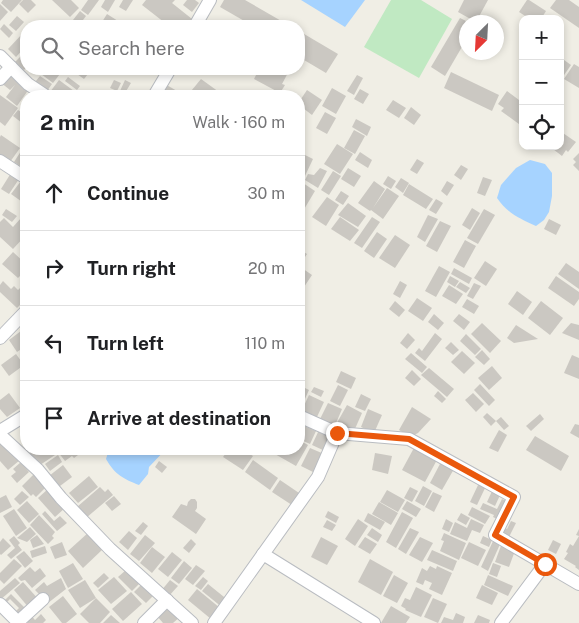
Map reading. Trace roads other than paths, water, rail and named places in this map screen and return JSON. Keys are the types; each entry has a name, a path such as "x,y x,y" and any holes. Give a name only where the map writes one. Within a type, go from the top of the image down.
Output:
{"street":[{"path":"198,20 210,0"},
{"path":"0,56 28,84 37,90"},
{"path":"0,79 11,67"},
{"path":"158,90 166,75"},
{"path":"0,160 20,174"},
{"path":"0,338 20,317"},
{"path":"0,431 20,419"},
{"path":"305,419 337,433 409,439 514,497 495,535 579,584"},
{"path":"214,623 318,477 337,433"},
{"path":"0,435 20,453"},
{"path":"22,455 38,470 61,498 110,549 192,623"},
{"path":"264,554 374,623"},
{"path":"501,623 545,564"},
{"path":"0,604 18,622 43,599"},
{"path":"144,623 167,600"}],"water":[{"path":"301,0 365,0 345,27"},
{"path":"530,160 545,164 552,173 552,196 549,212 544,220 536,226 510,212 497,198 501,185 516,168"},
{"path":"107,455 160,455 149,467 148,474 139,485 116,473 106,459"}]}
